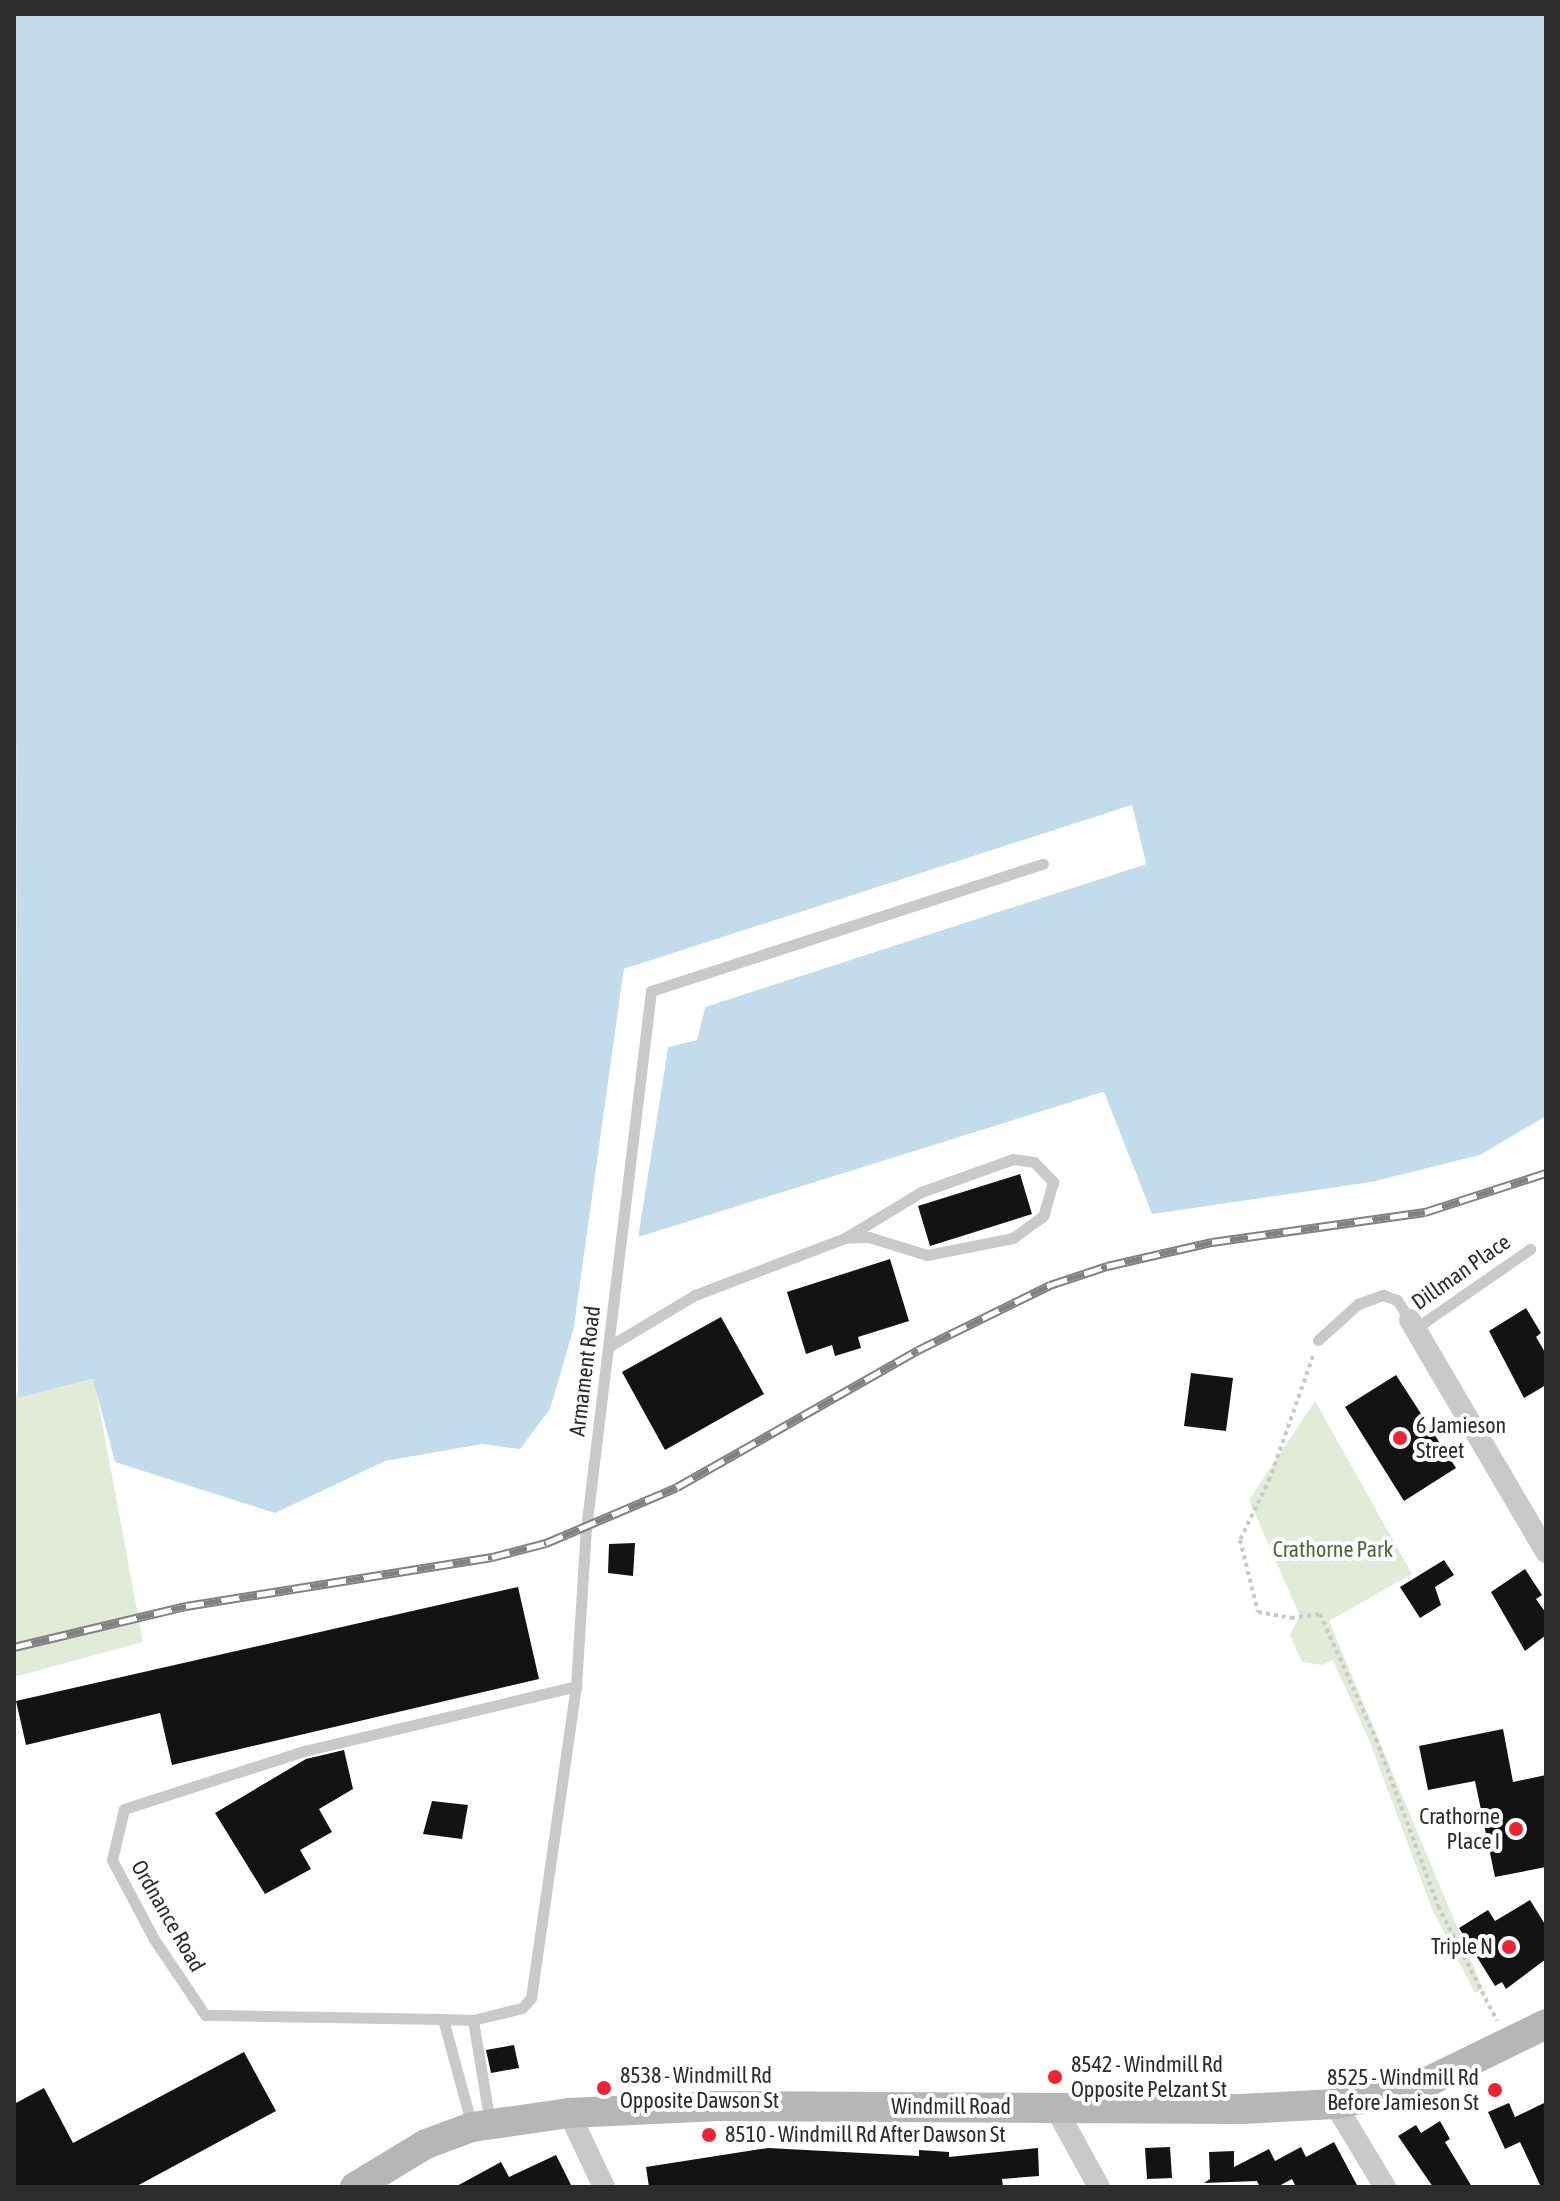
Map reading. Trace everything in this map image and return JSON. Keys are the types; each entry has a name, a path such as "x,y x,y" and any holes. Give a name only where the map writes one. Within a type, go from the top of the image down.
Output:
{"main road":[{"name":"Windmill Road","path":"355,2187 426,2144 481,2125 569,2113 718,2106 1242,2109 1335,2104 1415,2088 1546,2025"}],"street":[{"path":"1413,1324 1546,1552"},
{"path":"1335,2104 1385,2187"},
{"path":"1055,2107 1099,2187"},
{"path":"569,2113 604,2187"}],"lane":[{"name":"Armament Road","path":"443,2019 473,2020 522,2008 531,1998 576,1686 586,1529 651,991 1043,864"},
{"path":"608,1347 695,1295 845,1238 921,1192 1013,1159 1034,1162 1053,1182 1043,1216 1013,1238 927,1255 869,1237 845,1238"},
{"name":"Dillman Place","path":"1413,1324 1530,1249"},
{"path":"1318,1340 1358,1304 1383,1295 1397,1300 1413,1324"},
{"name":"Ordnance Road","path":"443,2019 205,2015 154,1939 112,1860 124,1809 304,1751 576,1686"},
{"path":"443,2019 481,2125"},
{"path":"473,2020 481,2125"}],"path":[{"path":"1318,1340 1270,1478 1240,1540 1258,1612 1291,1618 1320,1614 1376,1739 1438,1906 1511,2044"}],"green space":[{"path":"94,1379 143,1642 14,1677 14,1388 18,1398"},
{"name":"Crathorne Park","path":"1315,1401 1412,1574 1329,1621 1483,1989 1475,1993 1432,1909 1370,1742 1333,1660 1322,1665 1302,1662 1290,1635 1300,1616 1249,1500"}],"water":[{"path":"14,14 1546,14 1546,1116 1480,1155 1371,1182 1152,1214 1103,1092 638,1238 668,1047 697,1040 705,1007 1146,864 1132,805 624,969 574,1327 550,1409 520,1449 482,1444 385,1461 275,1513 115,1462 93,1379 18,1398"}],"pier":[{"path":"1132,805 1146,864 705,1007 697,1040 668,1047 638,1237 1104,1092 1152,1214 1101,1097 639,1242 634,1238 664,1046 694,1037 702,1004 1141,861 1130,810 628,972 584,1300 574,1327 624,969"}],"building":[{"path":"1020,1174 1032,1214 930,1246 918,1206"},
{"path":"890,1259 909,1321 858,1337 861,1348 835,1356 832,1345 806,1354 787,1292"},
{"path":"1526,1308 1541,1333 1536,1337 1546,1354 1546,1385 1524,1398 1489,1331"},
{"path":"721,1317 764,1394 665,1450 622,1372"},
{"path":"1191,1373 1233,1378 1226,1431 1184,1426"},
{"name":"6 Jamieson Street","path":"1396,1375 1456,1468 1404,1501 1345,1407"},
{"path":"635,1543 633,1576 608,1573 609,1544"},
{"path":"1444,1560 1454,1575 1435,1587 1441,1605 1420,1618 1400,1587"},
{"path":"1525,1569 1542,1595 1536,1599 1546,1613 1546,1635 1525,1651 1491,1592"},
{"path":"518,1587 539,1679 172,1765 160,1713 26,1745 16,1701"},
{"name":"Crathorne Place I","path":"1503,1729 1513,1782 1546,1775 1546,1867 1495,1877 1475,1781 1428,1790 1419,1746"},
{"path":"344,1750 353,1789 319,1809 332,1832 300,1850 311,1869 265,1894 215,1813 306,1759"},
{"path":"432,1801 468,1805 462,1839 423,1834"},
{"path":"1530,1900 1546,1926 1546,1959 1506,1989 1502,1982 1495,1986 1459,1928 1488,1910 1495,1921"},
{"path":"514,2045 519,2068 491,2073 486,2050"},
{"path":"244,2052 276,2111 135,2187 14,2187 14,2104 44,2088 73,2143"},
{"path":"1546,2102 1546,2187 1541,2187 1520,2142 1505,2149 1488,2112 1509,2103 1515,2117"},
{"path":"1440,2121 1450,2139 1445,2142 1472,2187 1433,2187 1398,2136 1416,2125 1421,2133"},
{"path":"1334,2142 1358,2187 1296,2187 1292,2179 1277,2187 1260,2187 1257,2181 1204,2183 1210,2179 1209,2152 1234,2151 1234,2167 1269,2149 1275,2161 1301,2147 1306,2157"},
{"path":"1170,2147 1172,2178 1147,2179 1145,2148"},
{"path":"768,2148 919,2156 919,2150 949,2152 949,2157 1038,2148 1039,2176 1002,2179 1003,2187 649,2187 646,2167"},
{"path":"556,2155 572,2187 455,2187 501,2162 509,2177"}],"railway":[{"path":"14,1647 186,1606 492,1557 546,1543 677,1487 918,1350 1050,1285 1107,1266 1212,1242 1425,1212 1546,1173"}],"place":[{"name":"6 Jamieson Street","path":"1400,1438"},
{"name":"Crathorne Place I","path":"1516,1829"},
{"name":"Triple N","path":"1509,1947"},
{"name":"8542 - Windmill Rd Opposite Pelzant St","path":"1055,2077"},
{"name":"8538 - Windmill Rd Opposite Dawson St","path":"604,2088"},
{"name":"8525 - Windmill Rd Before Jamieson St","path":"1495,2090"},
{"name":"8510 - Windmill Rd After Dawson St","path":"709,2135"}]}
